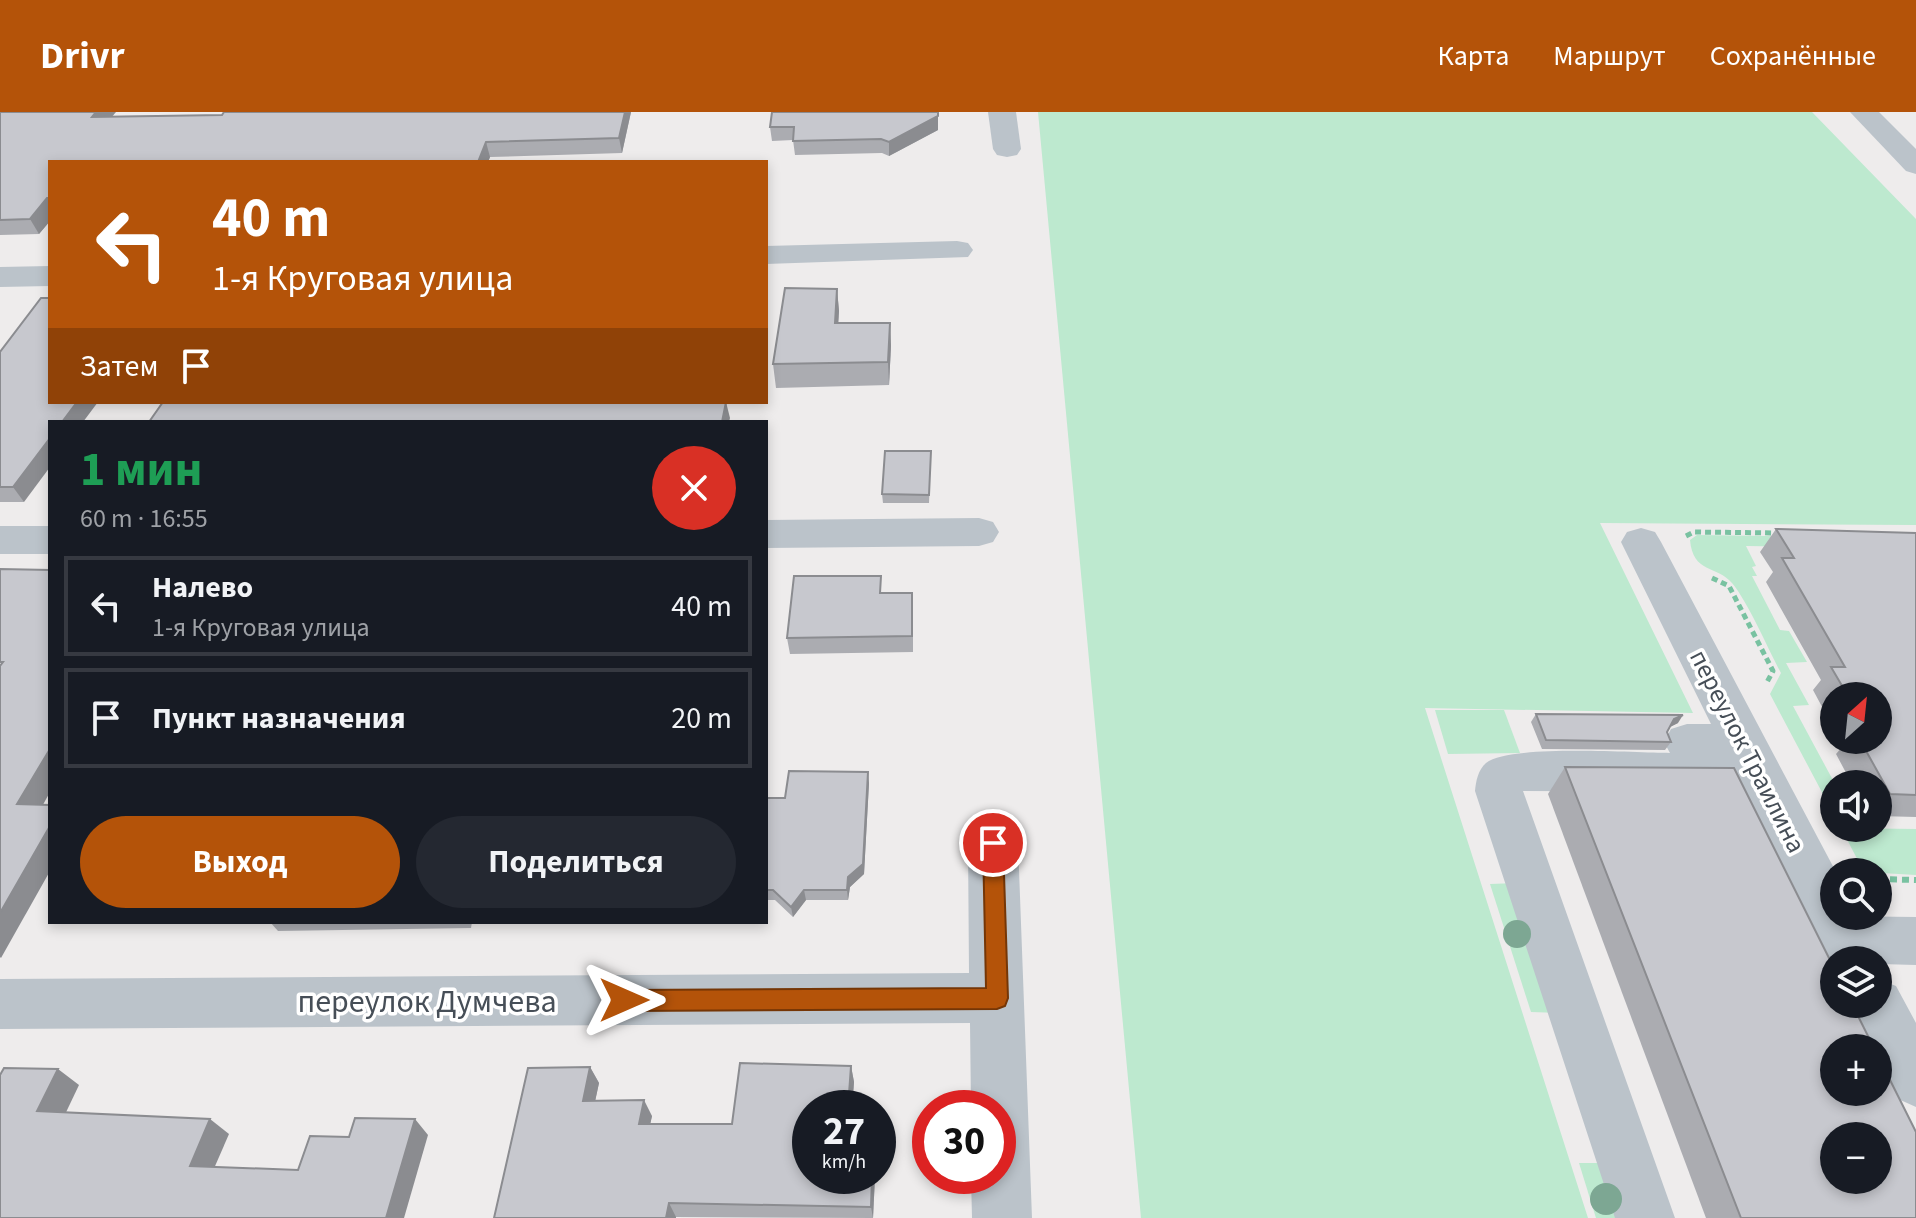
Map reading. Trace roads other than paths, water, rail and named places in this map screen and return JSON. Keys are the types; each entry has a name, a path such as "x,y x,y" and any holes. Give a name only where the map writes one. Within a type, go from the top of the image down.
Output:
{"street":[{"path":"1002,112 1007,149"},
{"path":"1864,112 1916,165"},
{"path":"768,255 957,250"},
{"path":"0,277 48,276"},
{"path":"768,534 979,532"},
{"path":"0,540 48,540"},
{"name":"переулок Траилина","path":"1663,544 1751,758 1848,946"},
{"path":"1687,742 1751,758"},
{"path":"1645,1218 1499,791 1500,779 1511,772 1751,758"},
{"path":"993,843 1002,1218"},
{"path":"1879,946 1916,941"},
{"name":"переулок Думчева","path":"0,1004 997,998"},
{"path":"1884,1018 1916,1079"}]}
